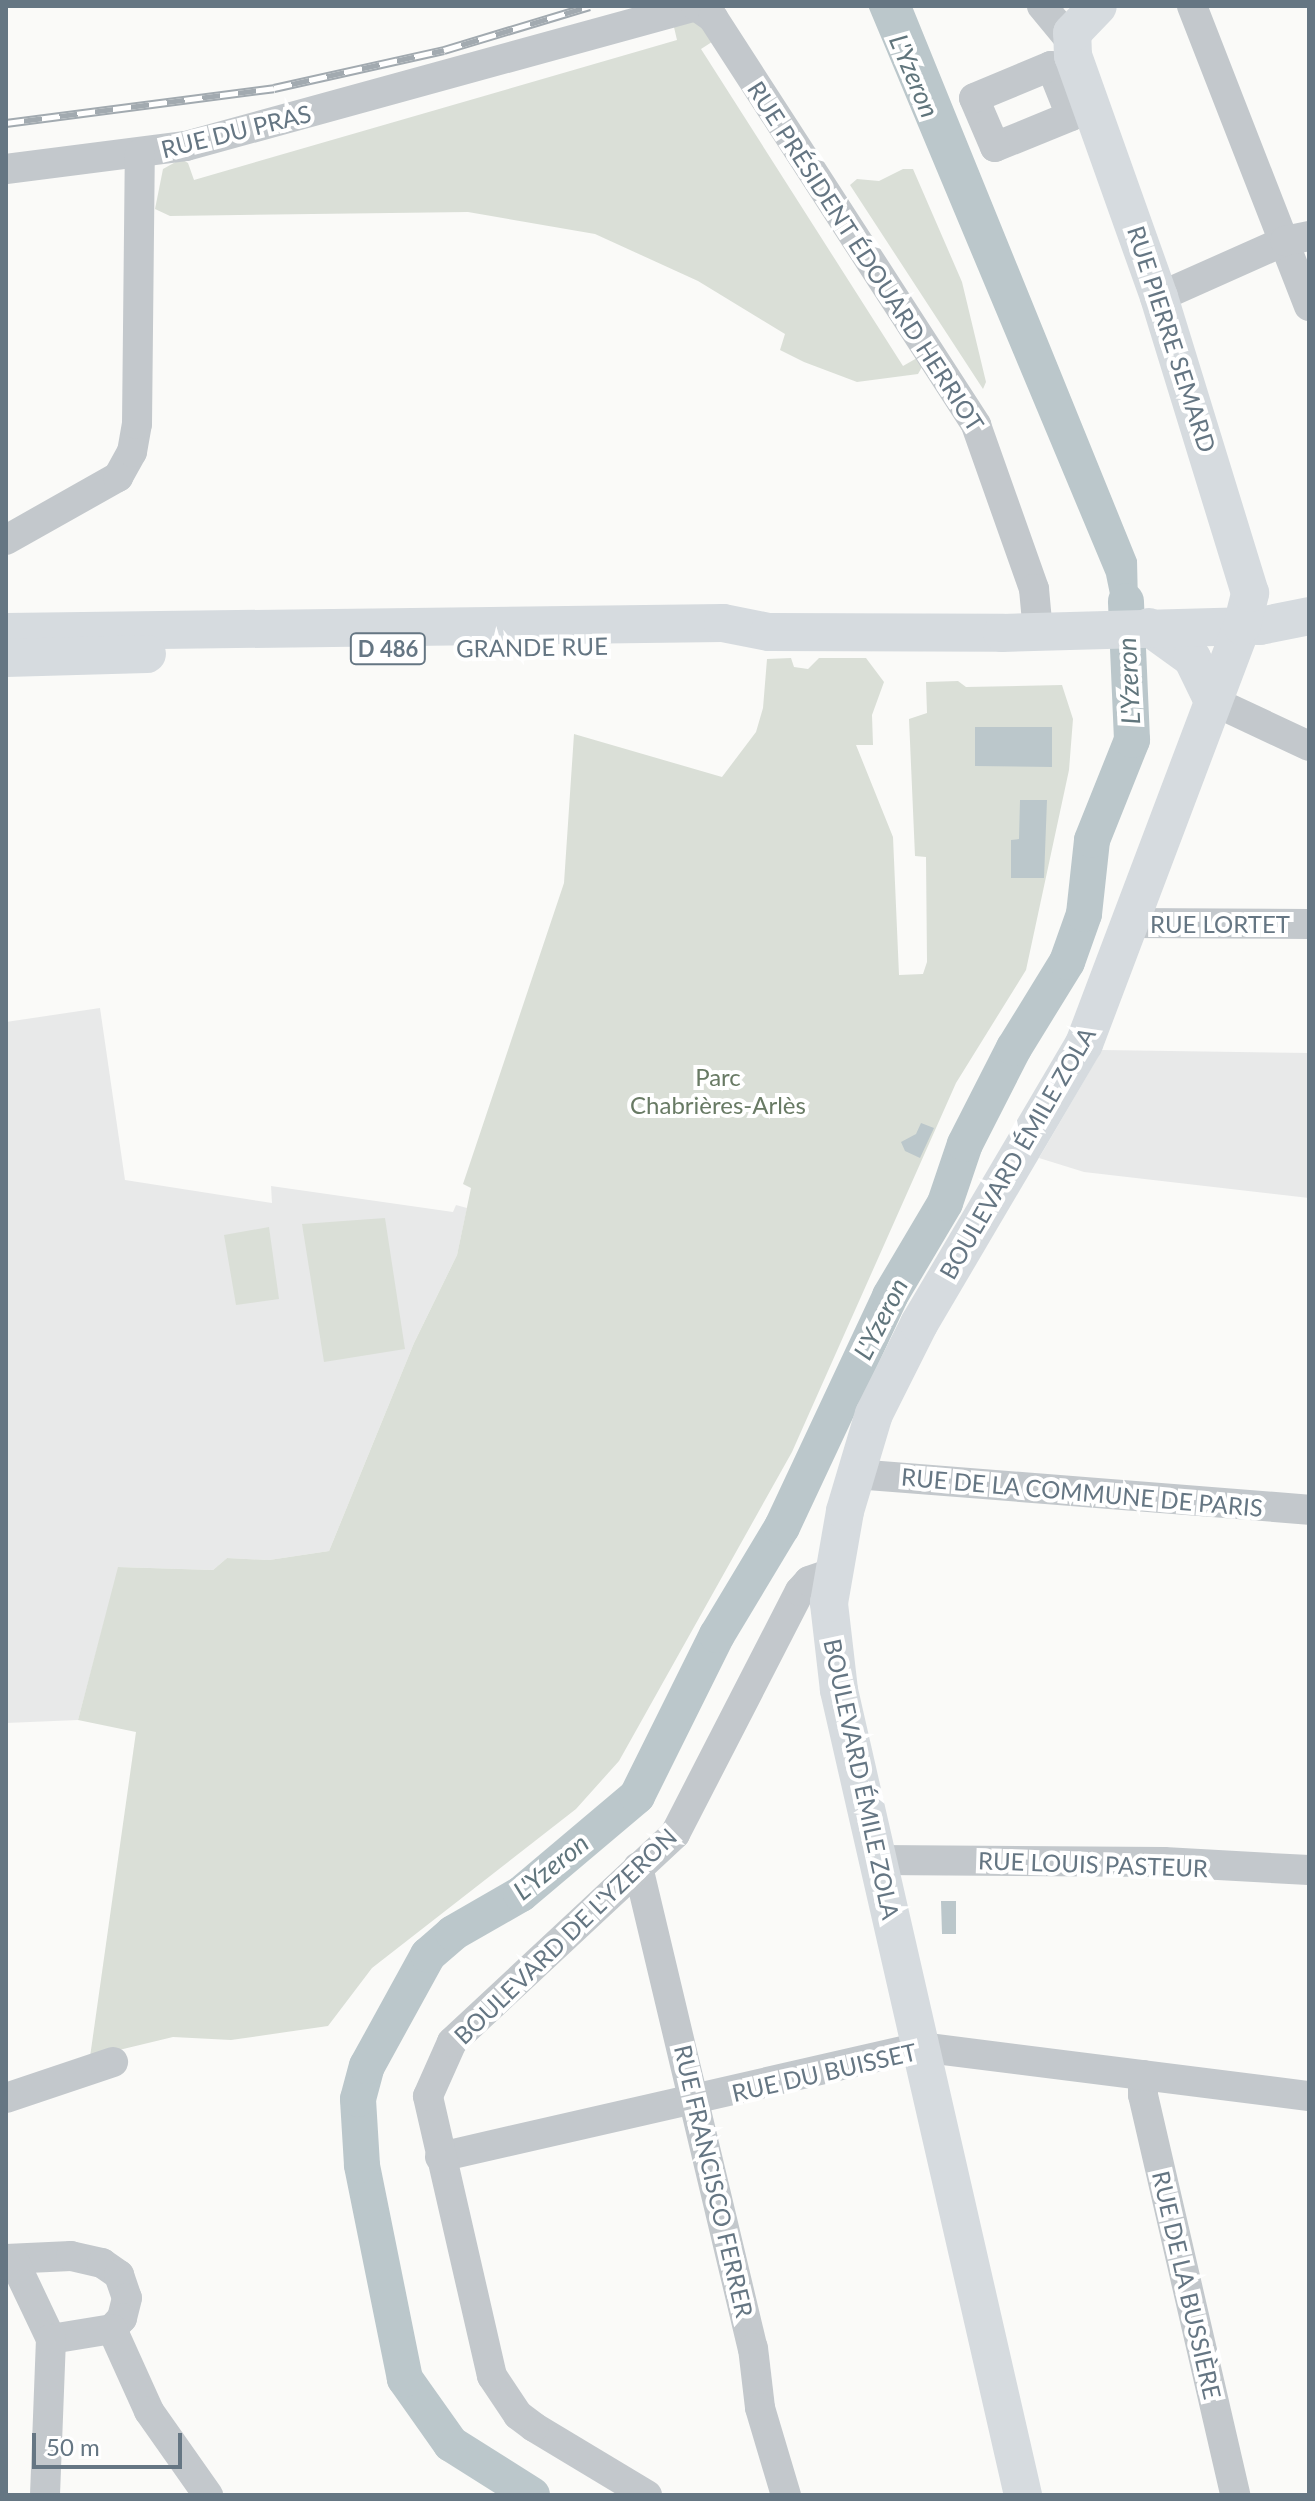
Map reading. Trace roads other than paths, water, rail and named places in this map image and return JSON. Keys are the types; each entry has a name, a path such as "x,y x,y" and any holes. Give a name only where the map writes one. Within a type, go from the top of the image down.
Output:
{"main road":[{"path":"1072,48 1077,27 1098,6"},
{"name":"RUE PIERRE SEMARD","path":"1072,48 1159,297 1247,571 1250,593 1242,626"},
{"path":"1213,701 1191,640 1242,626 1309,616"},
{"name":"GRANDE RUE","path":"6,632 707,623 769,632 1038,632 1149,627 1191,640"},
{"name":"BOULEVARD ÉMILE ZOLA","path":"1023,2495 878,1860 833,1648 832,1573 855,1474 874,1414 919,1324 1084,1044 1242,626"},
{"name":"GRANDE RUE","path":"6,658 726,643 769,632"}],"street":[{"name":"RUE PRÉSIDENT ÉDOUARD HERRIOT","path":"678,8 696,6 713,18 976,425 1034,589 1038,632"},
{"name":"RUE PIERRE SEMARD","path":"1042,6 1072,48"},
{"path":"1192,6 1297,239 1309,306"},
{"name":"RUE DU PRAS","path":"6,540 118,477 132,452 137,424 140,154 186,146 678,8"},
{"path":"6,169 140,154"},
{"path":"1159,297 1297,239"},
{"path":"1213,701 1309,746"},
{"name":"RUE LORTET","path":"1130,923 1309,924"},
{"name":"RUE DE LA COMMUNE DE PARIS","path":"855,1474 1309,1510"},
{"name":"BOULEVARD DE L'YZERON","path":"647,2495 534,2427 502,2394 485,2355 428,2096 444,2053 675,1834 695,1802 800,1591 809,1581 832,1573"},
{"name":"RUE LOUIS PASTEUR","path":"878,1860 1164,1862 1309,1870"},
{"name":"RUE FRANCISCO FERRER","path":"638,1867 753,2348 760,2408 786,2495"},
{"name":"RUE DU BUISSET","path":"440,2157 696,2101 920,2047 1309,2096"},
{"path":"6,2098 113,2062"},
{"name":"RUE DE LA BUSSIÈRE","path":"1143,2075 1235,2495"},
{"path":"45,2495 51,2339 10,2259 71,2256 102,2263 119,2275 127,2298 122,2318 112,2329 51,2339"},
{"path":"112,2329 149,2411 208,2495"}],"water":[{"name":"L'Yzeron","path":"868,6 912,6 1137,560 1139,648 1121,648 1106,575"},
{"path":"975,727 1052,727 1052,767 975,766"},
{"path":"1020,800 1047,800 1044,878 1011,878 1011,840 1019,839"},
{"path":"921,1123 934,1128 920,1158 905,1151 901,1142 916,1134"},
{"path":"941,1901 956,1901 956,1934 942,1934"}],"waterway":[{"name":"L'Yzeron","path":"532,2495 451,2444 405,2379 362,2165 358,2099 367,2066 428,1955 453,1933 521,1894 637,1796 717,1635 782,1527 890,1296 945,1203 965,1144 1014,1048 1067,962 1084,914 1092,840 1132,740 1126,601"}],"railway":[{"path":"6,123 274,88 444,50 590,6"}],"park label":[{"name":"Parc Chabrières-Arlès","path":"718,1091"}]}
